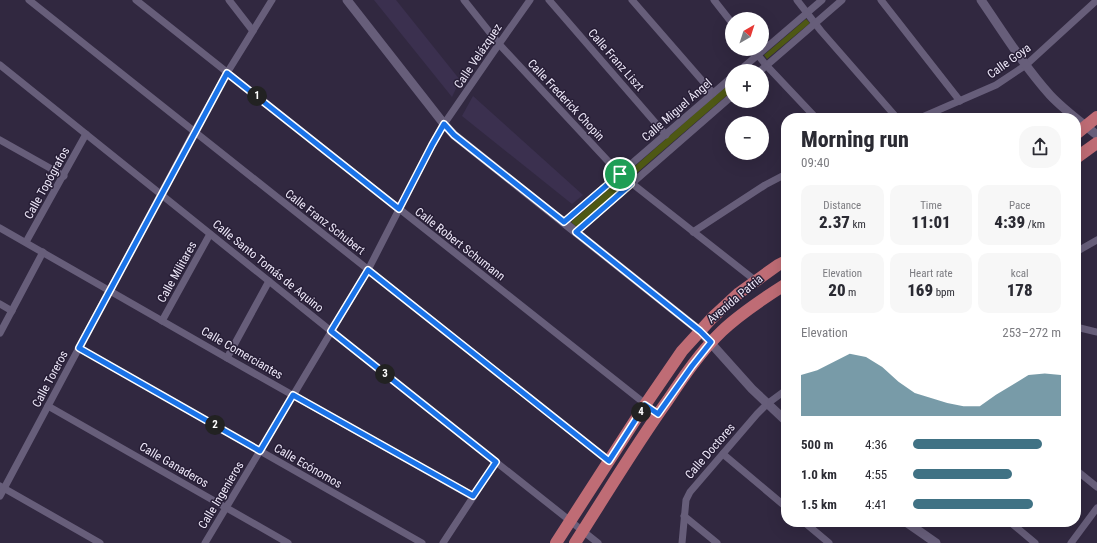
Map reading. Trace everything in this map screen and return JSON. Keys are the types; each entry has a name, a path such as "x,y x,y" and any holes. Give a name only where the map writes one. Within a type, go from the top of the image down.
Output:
{"main road":[{"path":"1081,130 1097,117"},
{"path":"1081,154 1097,143"},
{"name":"Avenida Patria","path":"556,543 645,405 682,351 739,293 781,263"},
{"name":"Avenida Patria","path":"575,543 658,414 711,342 735,320 781,287"}],"street":[{"name":"Calle Franz Schubert","path":"29,0 609,461"},
{"name":"Calle Robert Schumann","path":"136,0 658,414"},
{"path":"229,0 253,31"},
{"name":"Calle Toreros","path":"0,496 2,487 48,406 194,132 227,73 272,0"},
{"path":"347,0 454,135 700,331 767,404 781,417"},
{"name":"Calle Frederick Chopin","path":"464,0 499,44 620,174 756,281"},
{"name":"Calle Velázquez","path":"444,124 530,0"},
{"name":"Calle Franz Liszt","path":"549,0 666,135"},
{"path":"632,0 713,93"},
{"path":"714,0 725,14"},
{"path":"797,0 815,24 893,113"},
{"path":"769,42 822,0"},
{"path":"767,64 842,0"},
{"path":"881,0 960,101"},
{"path":"981,0 1026,65 1050,95 1070,113"},
{"path":"1084,0 1088,7"},
{"name":"Calle Goya","path":"932,113 996,85 1026,65 1097,0"},
{"path":"745,64 752,56"},
{"path":"758,56 765,64"},
{"name":"Calle Santo Tomás de Aquino","path":"0,65 598,543"},
{"path":"769,68 811,113"},
{"name":"Calle Miguel Ángel","path":"564,222 725,83"},
{"path":"576,232 725,102"},
{"path":"1081,121 1097,135"},
{"name":"Calle Ingenieros","path":"205,543 368,270 444,124"},
{"name":"Calle Topógrafos","path":"26,242 86,134"},
{"path":"0,140 64,176"},
{"path":"693,232 765,185 781,177"},
{"name":"Calle Comerciantes","path":"0,228 227,358 473,496"},
{"name":"Calle Militares","path":"162,321 210,234"},
{"path":"1081,249 1097,240"},
{"path":"0,333 44,252"},
{"path":"227,358 269,281"},
{"path":"0,304 12,311"},
{"path":"1081,328 1097,332"},
{"name":"Calle Ecónomos","path":"79,348 422,543"},
{"name":"Calle Doctores","path":"682,543 686,500 690,492 767,404 781,394"},
{"name":"Calle Ganaderos","path":"48,406 288,543"},
{"path":"723,454 781,503"},
{"path":"443,543 496,462"},
{"path":"1081,474 1097,487"},
{"path":"2,487 100,543"},
{"path":"1071,543 1097,508"},
{"path":"684,516 717,543"},
{"path":"810,527 828,543"},
{"path":"913,527 936,543"},
{"path":"1016,527 1035,543"}],"shaded area":[{"path":"374,0 396,0 460,80 452,97"},
{"path":"473,96 583,195 572,204 462,116"}],"green space":[{"path":"806,19 810,23 767,59 765,56 769,56 769,51"},
{"path":"725,87 725,97 631,178 626,174"},
{"path":"620,179 625,185 577,227 571,222"}],"route":[{"path":"227,73 399,209 444,124 454,135 564,222 620,174 631,184 576,232 700,331 711,342 699,356 658,414 645,405 609,461 368,270 331,331 496,462 473,496 293,395 260,451 79,348 227,73"}]}
